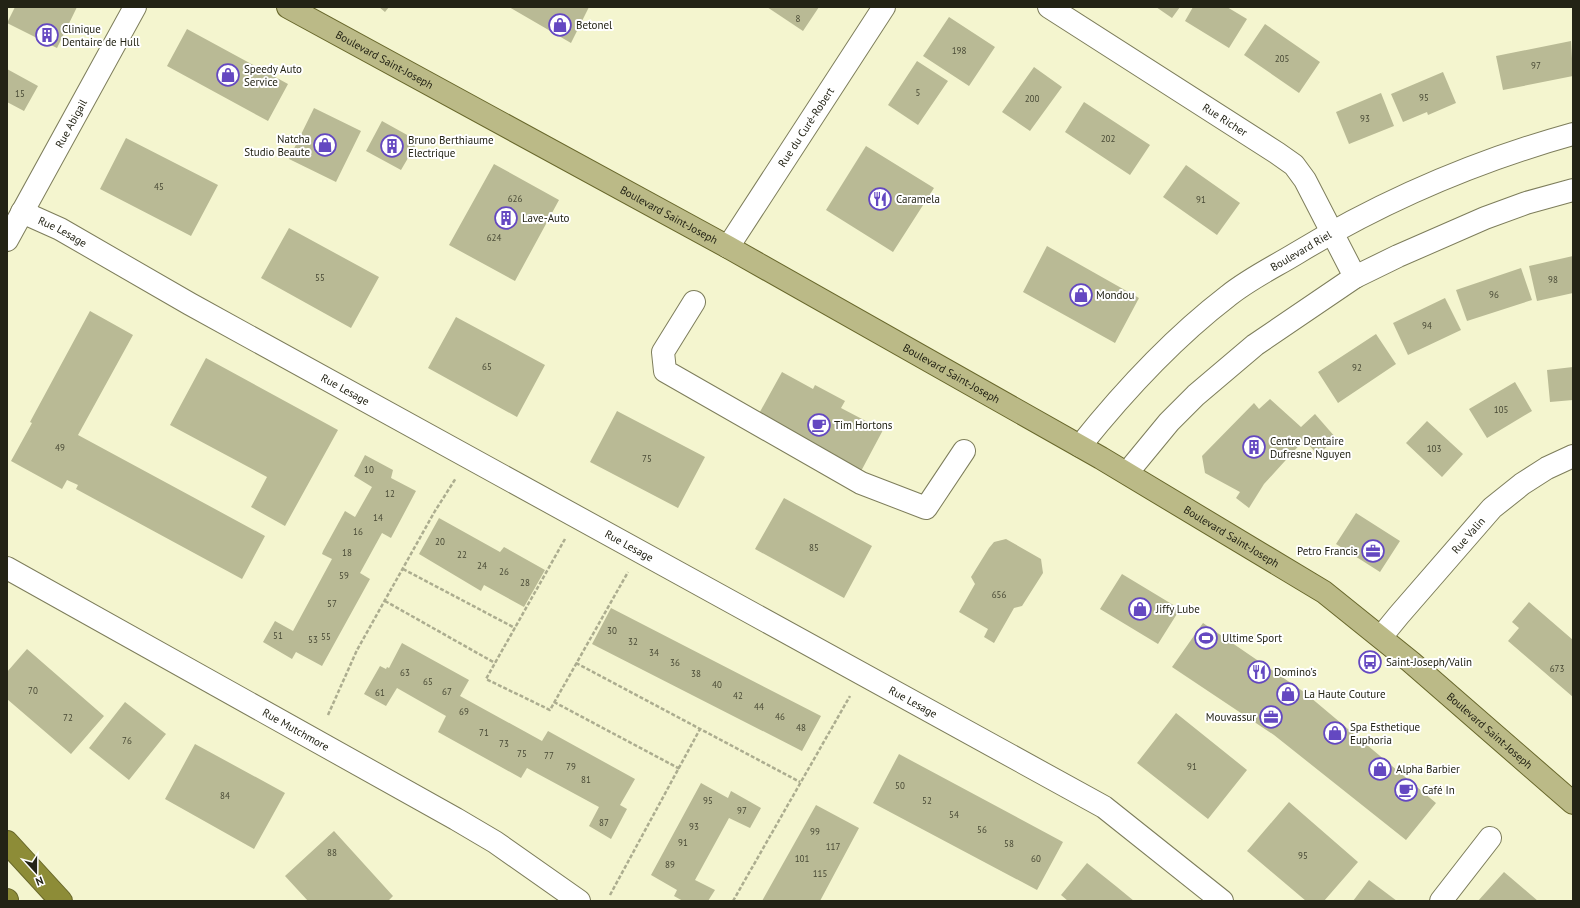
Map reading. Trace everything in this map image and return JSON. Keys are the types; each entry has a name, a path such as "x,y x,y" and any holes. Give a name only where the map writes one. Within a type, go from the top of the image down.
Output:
{"highway":[{"path":"7,842 61,901"}],"main road":[{"name":"Boulevard Saint-Joseph","path":"288,7 728,247 1127,473 1324,592 1381,637 1573,803"}],"street":[{"name":"Rue Abigail","path":"7,240 135,7"},
{"name":"Rue du Curé-Robert","path":"728,247 884,7"},
{"name":"Rue Richer","path":"1049,7 1294,165 1305,180 1355,277"},
{"name":"Boulevard Riel","path":"1080,446 1164,351 1193,324 1229,295 1332,232 1386,204 1472,166 1573,134"},
{"path":"1127,473 1169,422 1196,395 1254,345 1355,277 1398,256 1485,218 1526,203 1573,190"},
{"name":"Rue Lesage","path":"22,212 60,229 190,304 1104,807 1222,901"},
{"path":"694,302 663,352 665,371 861,483 926,508 964,451"},
{"name":"Rue Valin","path":"1381,637 1399,614 1492,508 1522,484 1548,468 1573,456"},
{"name":"Rue Mutchmore","path":"7,568 219,685 456,819 495,842 579,901"},
{"path":"1440,901 1490,838"}],"path":[{"path":"328,715 357,650 458,475"},
{"path":"566,537 486,679 550,710 629,571"},
{"path":"403,569 514,628"},
{"path":"385,601 495,664"},
{"path":"576,663 800,782"},
{"path":"733,901 851,693"},
{"path":"554,702 680,769"},
{"path":"610,895 700,730"}],"building":[{"name":"Clinique Dentaire de Hull","path":"15,7 77,7 57,48 7,23"},
{"path":"379,7 389,7 385,12"},
{"name":"Betonel","path":"509,7 589,7 571,43"},
{"path":"767,7 819,7 803,31"},
{"path":"1156,7 1180,7 1172,18"},
{"path":"1193,7 1227,7 1247,19 1229,48 1185,21"},
{"path":"949,17 995,47 969,86 923,56"},
{"path":"1265,24 1320,62 1299,93 1244,55"},
{"name":"Speedy Auto Service","path":"187,29 288,84 268,121 167,66"},
{"path":"1571,41 1573,76 1503,90 1496,56"},
{"path":"917,61 948,81 918,125 888,105"},
{"path":"1034,67 1062,87 1030,131 1002,112"},
{"path":"7,69 38,86 24,111 7,102"},
{"path":"1443,72 1456,103 1428,115 1427,112 1403,122 1391,94"},
{"path":"1381,93 1394,126 1349,144 1336,112"},
{"path":"1084,102 1150,145 1130,175 1065,132"},
{"name":"Natcha Studio Beaute","path":"314,108 361,131 336,182 289,159"},
{"name":"Bruno Berthiaume Electrique","path":"382,121 418,141 401,170 366,151"},
{"path":"126,138 218,185 191,236 100,189"},
{"name":"Caramela","path":"866,146 934,188 893,252 826,210"},
{"name":"Lave-Auto","path":"494,164 559,200 515,281 449,245"},
{"path":"1186,165 1240,203 1217,235 1163,197"},
{"path":"289,228 379,277 351,328 261,278"},
{"name":"Mondou","path":"1047,246 1139,298 1115,343 1023,292"},
{"path":"1573,256 1573,293 1537,301 1529,266"},
{"path":"1521,268 1532,300 1467,321 1456,290"},
{"path":"1445,298 1461,330 1408,355 1393,323"},
{"path":"90,311 133,335 78,435 265,536 242,579 76,489 78,485 67,480 62,489 11,461 32,423 30,422"},
{"path":"456,317 545,365 517,417 428,368"},
{"path":"1376,334 1396,364 1338,403 1318,372"},
{"path":"206,358 338,430 285,526 251,507 267,477 170,425"},
{"path":"1573,367 1573,400 1550,402 1547,370"},
{"name":"Tim Hortons","path":"782,372 813,389 815,385 845,401 841,408 883,430 859,475 756,419"},
{"path":"1515,382 1532,411 1487,438 1469,409"},
{"name":"Centre Dentaire Dufresne Nguyen","path":"1270,399 1301,427 1315,414 1336,438 1318,455 1304,440 1264,484 1249,508 1236,498 1240,492 1205,473 1202,456 1254,403 1259,409"},
{"path":"617,411 705,457 678,508 590,462"},
{"path":"1427,421 1463,454 1442,477 1406,443"},
{"path":"365,455 393,470 391,478 416,491 391,538 382,533 360,573 370,579 322,666 296,652 292,659 263,642 275,621 293,631 332,559 322,554 323,551 345,511 355,517 372,487 354,476"},
{"path":"784,498 872,546 844,598 755,549"},
{"path":"1356,513 1400,541 1380,572 1336,544"},
{"path":"439,518 500,552 504,547 545,570 524,607 484,585 481,591 419,554"},
{"path":"1006,539 1041,559 1043,573 1022,606 1014,608 994,643 984,637 988,629 959,612 975,584 971,577 989,548 994,542"},
{"name":"Jiffy Lube","path":"1122,574 1180,609 1158,644 1100,609"},
{"path":"1529,602 1573,640 1573,697 1508,641 1519,628 1512,622"},
{"path":"611,608 821,716 802,751 592,644"},
{"path":"1203,623 1304,692 1436,803 1406,840 1274,735 1172,667"},
{"path":"402,643 469,680 460,696 542,741 548,731 635,779 620,805 627,809 611,839 589,826 599,807 527,768 521,778 438,732 446,716 397,688 386,706 364,694 380,666 386,669 387,667 389,668"},
{"path":"27,649 104,716 71,754 7,699 7,672"},
{"path":"125,702 166,734 129,780 89,748"},
{"path":"1176,713 1247,770 1208,819 1137,763"},
{"path":"195,744 285,793 254,849 165,799"},
{"path":"899,754 1063,842 1037,890 873,803"},
{"path":"701,783 728,798 731,791 761,808 750,828 729,818 695,880 715,890 708,901 683,901 674,896 677,890 651,875"},
{"path":"1289,802 1358,862 1324,901 1306,901 1247,851"},
{"path":"816,805 859,828 820,901 762,901"},
{"path":"334,831 393,896 388,901 308,901 285,876"},
{"path":"1087,863 1134,901 1068,901 1061,895"},
{"path":"1504,872 1538,901 1478,901"},
{"path":"1369,880 1397,901 1353,901"}],"place":[{"name":"Betonel","path":"560,25"},
{"name":"Clinique Dentaire de Hull","path":"47,35"},
{"name":"Speedy Auto Service","path":"228,75"},
{"name":"Natcha Studio Beaute","path":"325,145"},
{"name":"Bruno Berthiaume Electrique","path":"392,146"},
{"name":"Caramela","path":"880,199"},
{"name":"Lave-Auto","path":"506,218"},
{"name":"Mondou","path":"1081,295"},
{"name":"Tim Hortons","path":"819,425"},
{"name":"Centre Dentaire Dufresne Nguyen","path":"1254,447"},
{"name":"Petro Francis","path":"1373,551"},
{"name":"Jiffy Lube","path":"1140,609"},
{"name":"Ultime Sport","path":"1206,638"},
{"name":"Saint-Joseph/Valin","path":"1370,662"},
{"name":"Domino's","path":"1259,672"},
{"name":"La Haute Couture","path":"1288,694"},
{"name":"Mouvassur","path":"1271,717"},
{"name":"Spa Esthetique Euphoria","path":"1335,733"},
{"name":"Alpha Barbier","path":"1380,769"},
{"name":"Café In","path":"1406,790"}]}
